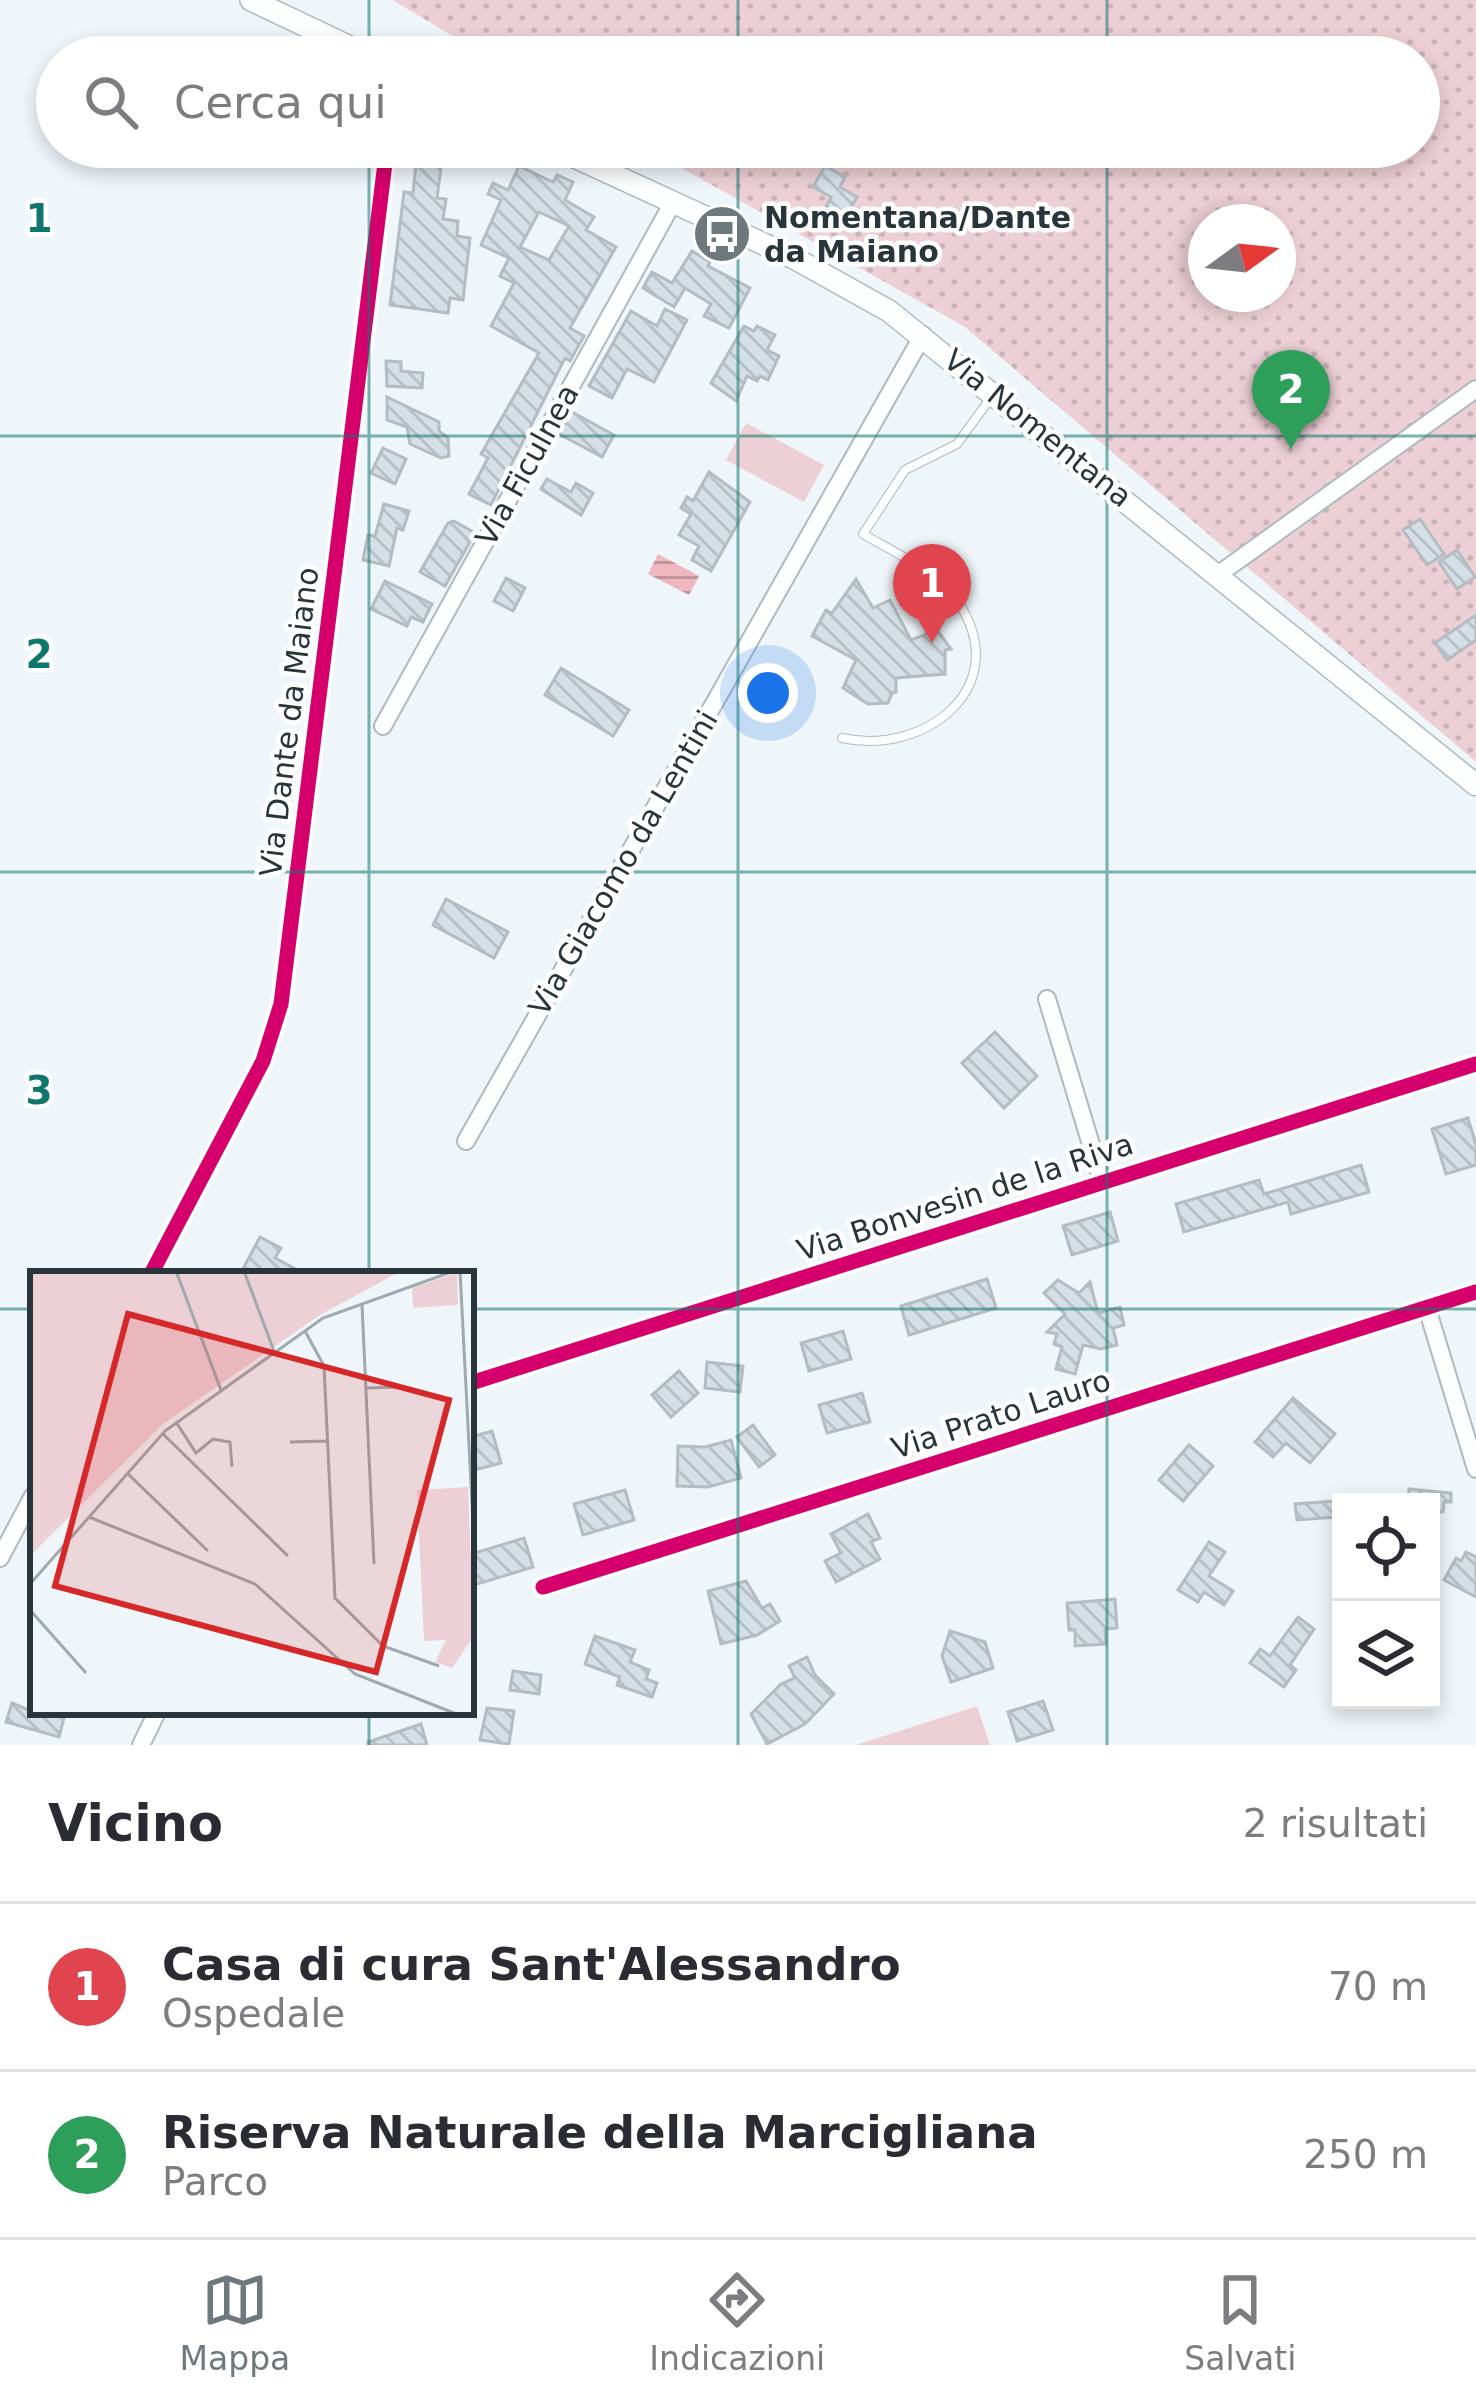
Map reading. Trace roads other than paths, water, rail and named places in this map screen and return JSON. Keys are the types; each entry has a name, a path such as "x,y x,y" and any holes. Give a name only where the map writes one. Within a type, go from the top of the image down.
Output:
{"main road":[{"path":"251,0 327,36"},
{"name":"Via Nomentana","path":"597,168 825,273 922,335 1476,785"}],"street":[{"name":"Via Dante da Maiano","path":"153,1271 263,1061 280,1010 384,168"},
{"name":"Via Ficulnea","path":"382,726 672,204"},
{"name":"Via Giacomo da Lentini","path":"466,1141 922,335"},
{"path":"1219,574 1476,389"},
{"path":"1047,999 1102,1181"},
{"name":"Via Bonvesin de la Riva","path":"474,1382 1476,1064"},
{"name":"Via Prato Lauro","path":"543,1587 1476,1292"},
{"path":"1427,1308 1476,1469"},
{"path":"0,1558 30,1502"},
{"path":"141,1745 156,1715"}],"lane":[{"path":"842,738 882,743 907,738 943,718 966,692 975,657 973,638 958,602 926,572 863,534 905,470 957,444 994,393"}],"place":[{"name":"Nomentana/Dante da Maiano","path":"722,234"},
{"name":"Riserva Naturale della Marcigliana","path":"1291,449"},
{"name":"Casa di cura Sant'Alessandro","path":"932,643"}]}
